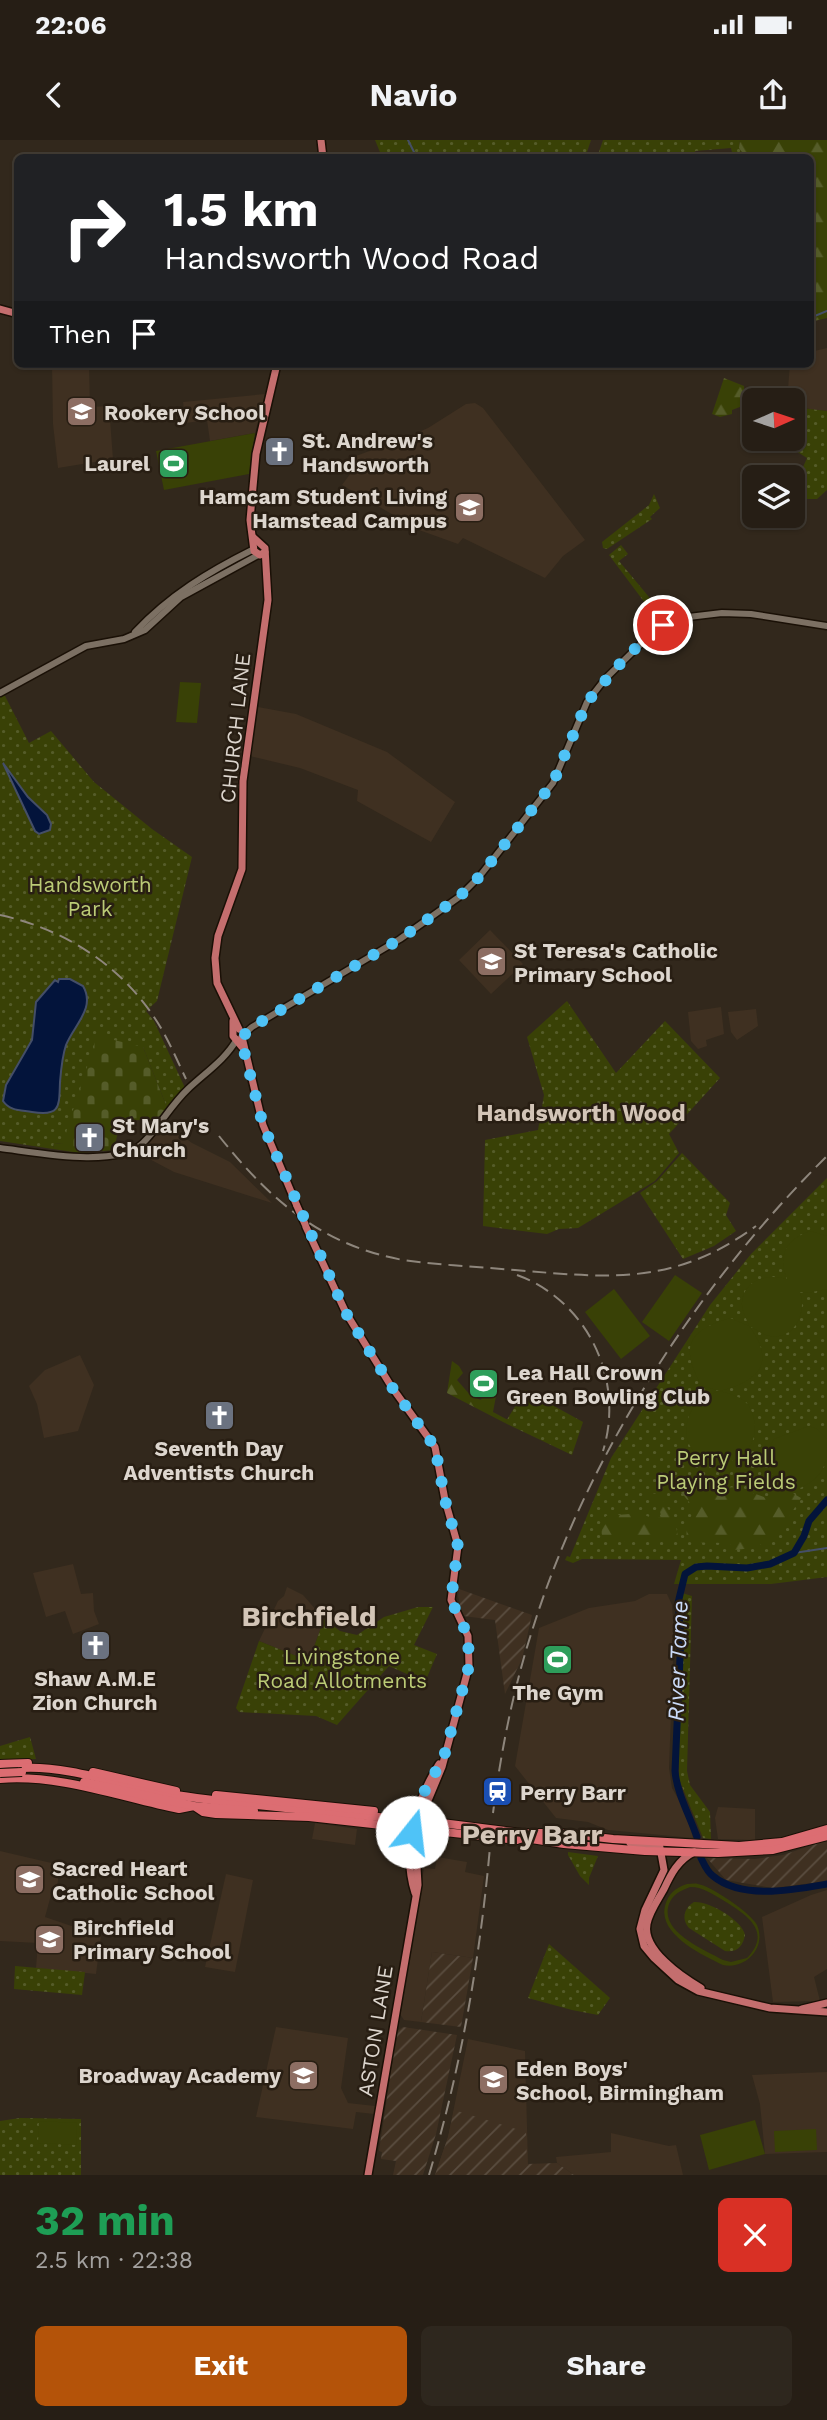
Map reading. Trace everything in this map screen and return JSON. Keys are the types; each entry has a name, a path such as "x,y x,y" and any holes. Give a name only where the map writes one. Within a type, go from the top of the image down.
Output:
{"highway":[{"path":"0,1769 20,1762 64,1767 171,1789 195,1800 203,1812 216,1814 298,1817 427,1828 517,1840 526,1835 561,1833 624,1838 660,1849 764,1852 827,1836"},
{"path":"0,1769 179,1809 209,1795 240,1797 520,1828 526,1835 564,1844 645,1851 751,1846 799,1838 827,1829"},
{"path":"0,1779 22,1772 60,1771 195,1800 399,1821"}],"main road":[{"name":"CHURCH LANE","path":"276,368 256,454 250,520 268,571 268,600 243,781 242,869 218,936 215,958 217,983 243,1047 263,1125 318,1255"},
{"path":"0,693 86,646 117,641 145,630 181,597 259,550"},
{"path":"0,1146 75,1158 131,1150 142,1144 188,1089 213,1069 238,1033 400,939 459,897 479,877 553,783 578,722 593,694 654,631 671,622 698,614 722,613 751,614 827,626"},
{"name":"ASTON LANE","path":"318,1255 346,1313 391,1386 436,1450 445,1500 458,1546 451,1604 463,1624 470,1645 469,1666 443,1760 420,1815 427,1828 410,1854 415,1893 368,2175"},
{"path":"660,1849 667,1862 668,1879"},
{"path":"660,1849 664,1862 663,1875 645,1910 640,1929 645,1946 654,1958 682,1983 695,1990 758,2006 827,2012"},
{"path":"694,1852 682,1859 668,1879 647,1922 648,1939 675,1970 711,1993"},
{"path":"798,2010 827,2003"}],"shaded area":[{"path":"827,348 827,411 805,408 805,388 788,388 790,368 814,368 814,351"},
{"name":"Rookery School","path":"52,368 89,368 90,407 109,406 113,459 58,468 53,424"},
{"path":"265,394 255,433 210,441 207,420 186,423 183,402"},
{"name":"Hamcam Student Living Hamstead Campus","path":"475,403 483,408 585,540 563,556 545,578 463,538 458,544 419,530 342,485 353,470 339,462 403,439 428,428 466,404"},
{"path":"258,707 296,714 387,752 455,802 431,842 357,801 358,790 300,768 250,756"},
{"name":"St Teresa's Catholic Primary School","path":"490,930 523,964 491,994 459,960"},
{"path":"721,1007 724,1034 706,1040 707,1046 698,1049 691,1041 688,1012"},
{"path":"756,1009 758,1026 737,1040 731,1032 728,1012"},
{"path":"164,1122 192,1143 230,1162 272,1203 174,1172 140,1154"},
{"path":"80,1355 94,1385 78,1431 44,1438 37,1404 29,1386 45,1370"},
{"path":"73,1564 81,1594 93,1593 94,1611 99,1624 73,1634 65,1611 46,1617 33,1573"},
{"path":"287,1587 303,1595 324,1619 309,1661 259,1641"},
{"path":"459,1589 532,1615 522,1659 505,1694 495,1620 463,1616"},
{"path":"649,1594 667,1594 672,1605 674,1633 669,1768 672,1788 685,1811 693,1838 608,1830 588,1822 556,1818 515,1766 539,1628 589,1608 635,1601"},
{"path":"718,1807 755,1809 755,1840 718,1839 715,1818"},
{"path":"315,1823 357,1829 355,1845 312,1839"},
{"path":"827,1840 827,1881 773,1888 726,1880 707,1858 755,1859 783,1855"},
{"path":"0,1851 60,1865 56,1895 51,1895 45,1917 101,1936 96,1974 36,1968 38,1943 0,1941"},
{"path":"437,1857 467,1862 465,1872 484,1876 473,1958 432,1952 421,2022 404,2020 400,2014 424,1868 435,1869"},
{"path":"226,1874 253,1880 235,1972 205,1967"},
{"path":"827,1890 827,1969 814,1977 820,2001 773,2002 762,1917"},
{"path":"432,1952 473,1958 461,2027 421,2022"},
{"name":"Broadway Academy","path":"276,2027 348,2038 341,2088 348,2103 375,2106 374,2114 356,2112 353,2129 256,2117"},
{"path":"403,2027 457,2035 436,2134 423,2175 393,2175 396,2161 381,2159 382,2152 379,2151 397,2031"},
{"path":"468,2039 525,2051 528,2164 435,2175 448,2137"},
{"path":"827,2072 827,2152 765,2154 760,2104 752,2075"},
{"path":"454,2110 526,2132 527,2164 557,2163 574,2175 435,2175"},
{"path":"611,2133 669,2146 676,2145 683,2175 574,2175 557,2163 556,2157 611,2152"}],"green space":[{"path":"375,140 591,140 586,154 381,154"},
{"path":"603,140 740,140 739,148 743,154 732,154 731,148 695,151 696,154 598,154"},
{"path":"740,140 827,140 827,318 814,321 814,154 743,154 739,148"},
{"path":"724,378 744,386 742,406 732,410 732,414 720,417 712,414"},
{"path":"805,408 827,411 827,490 817,499 805,499 804,465 807,458 797,452 805,452"},
{"path":"255,433 249,474 164,490 156,451"},
{"path":"654,494 660,508 650,517 652,519 607,549 603,548 602,542 649,505"},
{"path":"621,545 628,554 619,561 654,603 661,605 656,612 651,611 609,555"},
{"path":"180,682 201,683 197,723 176,722"},
{"name":"Handsworth Park","path":"4,694 29,743 51,731 94,782 192,857 157,1001 146,1011 154,1021 186,1090 168,1110 143,1047 62,1144 54,1143 53,1149 0,1141 0,696"},
{"path":"567,1001 616,1073 665,1021 720,1078 669,1134 679,1153 655,1181 578,1228 559,1229 547,1234 483,1226 485,1140 538,1130 544,1095 527,1037"},
{"path":"97,1036 143,1047 168,1110 150,1129 139,1120 120,1122 114,1150 80,1153 53,1149 54,1143 62,1144"},
{"path":"682,1153 730,1203 726,1215 736,1231 714,1246 683,1259 640,1193 657,1181"},
{"name":"Perry Hall Playing Fields","path":"827,1178 827,1577 771,1584 674,1584 681,1560 582,1559 573,1563 565,1560 567,1556 570,1557 611,1458 710,1305 751,1254"},
{"path":"810,1231 827,1236 827,1289 800,1292 800,1316 786,1334 770,1336 749,1326 742,1305 743,1296 751,1284 764,1278 787,1279 783,1263 786,1249 802,1234"},
{"path":"675,1275 702,1293 669,1341 642,1322"},
{"path":"614,1289 650,1336 621,1359 585,1312"},
{"path":"730,1318 749,1326 761,1350 760,1368 745,1382 720,1391 737,1397 750,1407 755,1425 753,1438 743,1454 732,1461 708,1461 698,1456 691,1447 687,1436 687,1423 699,1399 719,1391 701,1385 691,1360 692,1342 705,1328"},
{"path":"452,1361 463,1373 457,1380 471,1396 481,1400 483,1395 496,1396 493,1412 508,1420 505,1423 447,1393"},
{"path":"525,1390 583,1422 572,1455 505,1423"},
{"path":"809,1426 817,1429 827,1439 825,1464 814,1480 798,1489 774,1477 767,1465 767,1457 774,1439"},
{"path":"736,1487 770,1499 782,1487 801,1498 775,1535 760,1545 734,1550 729,1543 686,1542 687,1526 695,1514 681,1492"},
{"path":"659,1493 675,1521 679,1542 604,1540 602,1531 606,1516 641,1513 653,1519 662,1517 652,1494"},
{"path":"682,1593 692,1596 687,1771 690,1785 710,1812 711,1839 703,1838 679,1779"},
{"name":"Livingstone Road Allotments","path":"418,1607 433,1607 414,1645 437,1654 425,1682 389,1666 337,1725 316,1716 239,1712 236,1708 259,1641 309,1661 324,1619 340,1631 357,1635 384,1617"},
{"path":"30,1737 36,1759 0,1760 0,1746"},
{"path":"568,1852 598,1856 589,1885 580,1876"},
{"path":"687,1884 704,1886 721,1895 739,1907 757,1925 759,1942 752,1956 746,1961 731,1966 723,1965 684,1942 668,1926 665,1916 666,1902 670,1895","holes":["690,1887 709,1892 749,1919 757,1933 757,1940 747,1958 731,1962 723,1960 695,1945 677,1931 668,1914 669,1904 677,1893"]},
{"path":"694,1902 716,1908 738,1923 745,1935 739,1948 725,1951 689,1928 685,1914"},
{"path":"549,1944 610,1998 598,2015 528,1998"},
{"path":"15,1966 85,1972 82,1995 14,1989"},
{"path":"20,2118 81,2119 81,2175 0,2175 0,2121"},
{"path":"755,2120 765,2154 709,2170 700,2135"},
{"path":"39,2121 77,2123 76,2145 38,2143"},
{"path":"816,2129 817,2150 775,2152 774,2131"}],"water":[{"path":"3,763 28,797 47,815 51,824 50,830 39,834 35,831"},
{"path":"59,979 70,979 83,986 87,1002 65,1050 58,1103 53,1111 48,1113 12,1108 3,1101 6,1085 32,1040 36,1002 55,980 58,982"}],"waterway":[{"path":"408,140 415,154"},
{"path":"814,316 827,311"},
{"name":"River Tame","path":"697,1837 681,1796 675,1771 681,1635 678,1603 685,1574 696,1567 747,1568 770,1564 794,1553 809,1521 827,1500"},
{"path":"794,1553 827,1548"},
{"name":"River Tame","path":"701,1858 711,1874 738,1888 768,1891 827,1884"}],"tunnel":[{"path":"399,1819 434,1822"}],"railway":[{"path":"0,915 46,929 67,939 124,980 154,1017 186,1079"},
{"path":"219,1136 257,1180 299,1216 347,1243 403,1260 581,1275 640,1274 697,1259 756,1226"},
{"path":"493,1813 508,1721 525,1653 555,1566 582,1502 651,1376 691,1316 734,1259 827,1156"},
{"path":"517,1275 542,1287 563,1303 581,1323 595,1346 609,1397 609,1424 603,1451"},
{"path":"429,2175 451,2094 468,2013 490,1847"}],"place":[{"name":"Rookery School","path":"81,412"},
{"name":"St. Andrew's Handsworth","path":"279,452"},
{"name":"Laurel","path":"173,463"},
{"name":"Hamcam Student Living Hamstead Campus","path":"470,508"},
{"name":"St Teresa's Catholic Primary School","path":"491,962"},
{"name":"St Mary's Church","path":"89,1137"},
{"name":"Lea Hall Crown Green Bowling Club","path":"483,1384"},
{"name":"Seventh Day Adventists Church","path":"219,1416"},
{"name":"Shaw A.M.E Zion Church","path":"95,1646"},
{"name":"The Gym","path":"558,1660"},
{"name":"Perry Barr","path":"497,1792"},
{"name":"Sacred Heart Catholic School","path":"29,1880"},
{"name":"Birchfield Primary School","path":"50,1939"},
{"name":"Broadway Academy","path":"304,2075"},
{"name":"Eden Boys' School, Birmingham","path":"493,2080"}],"district":[{"name":"Handsworth Wood","path":"581,1113"},
{"name":"Birchfield","path":"309,1616"},
{"name":"Perry Barr","path":"532,1834"}],"route":[{"path":"412,1832 426,1787 443,1760 469,1666 468,1636 451,1600 458,1546 445,1500 435,1447 391,1386 346,1313 318,1255 263,1125 242,1037 252,1027 400,939 459,897 479,877 553,783 587,702 625,658 663,625"}]}
